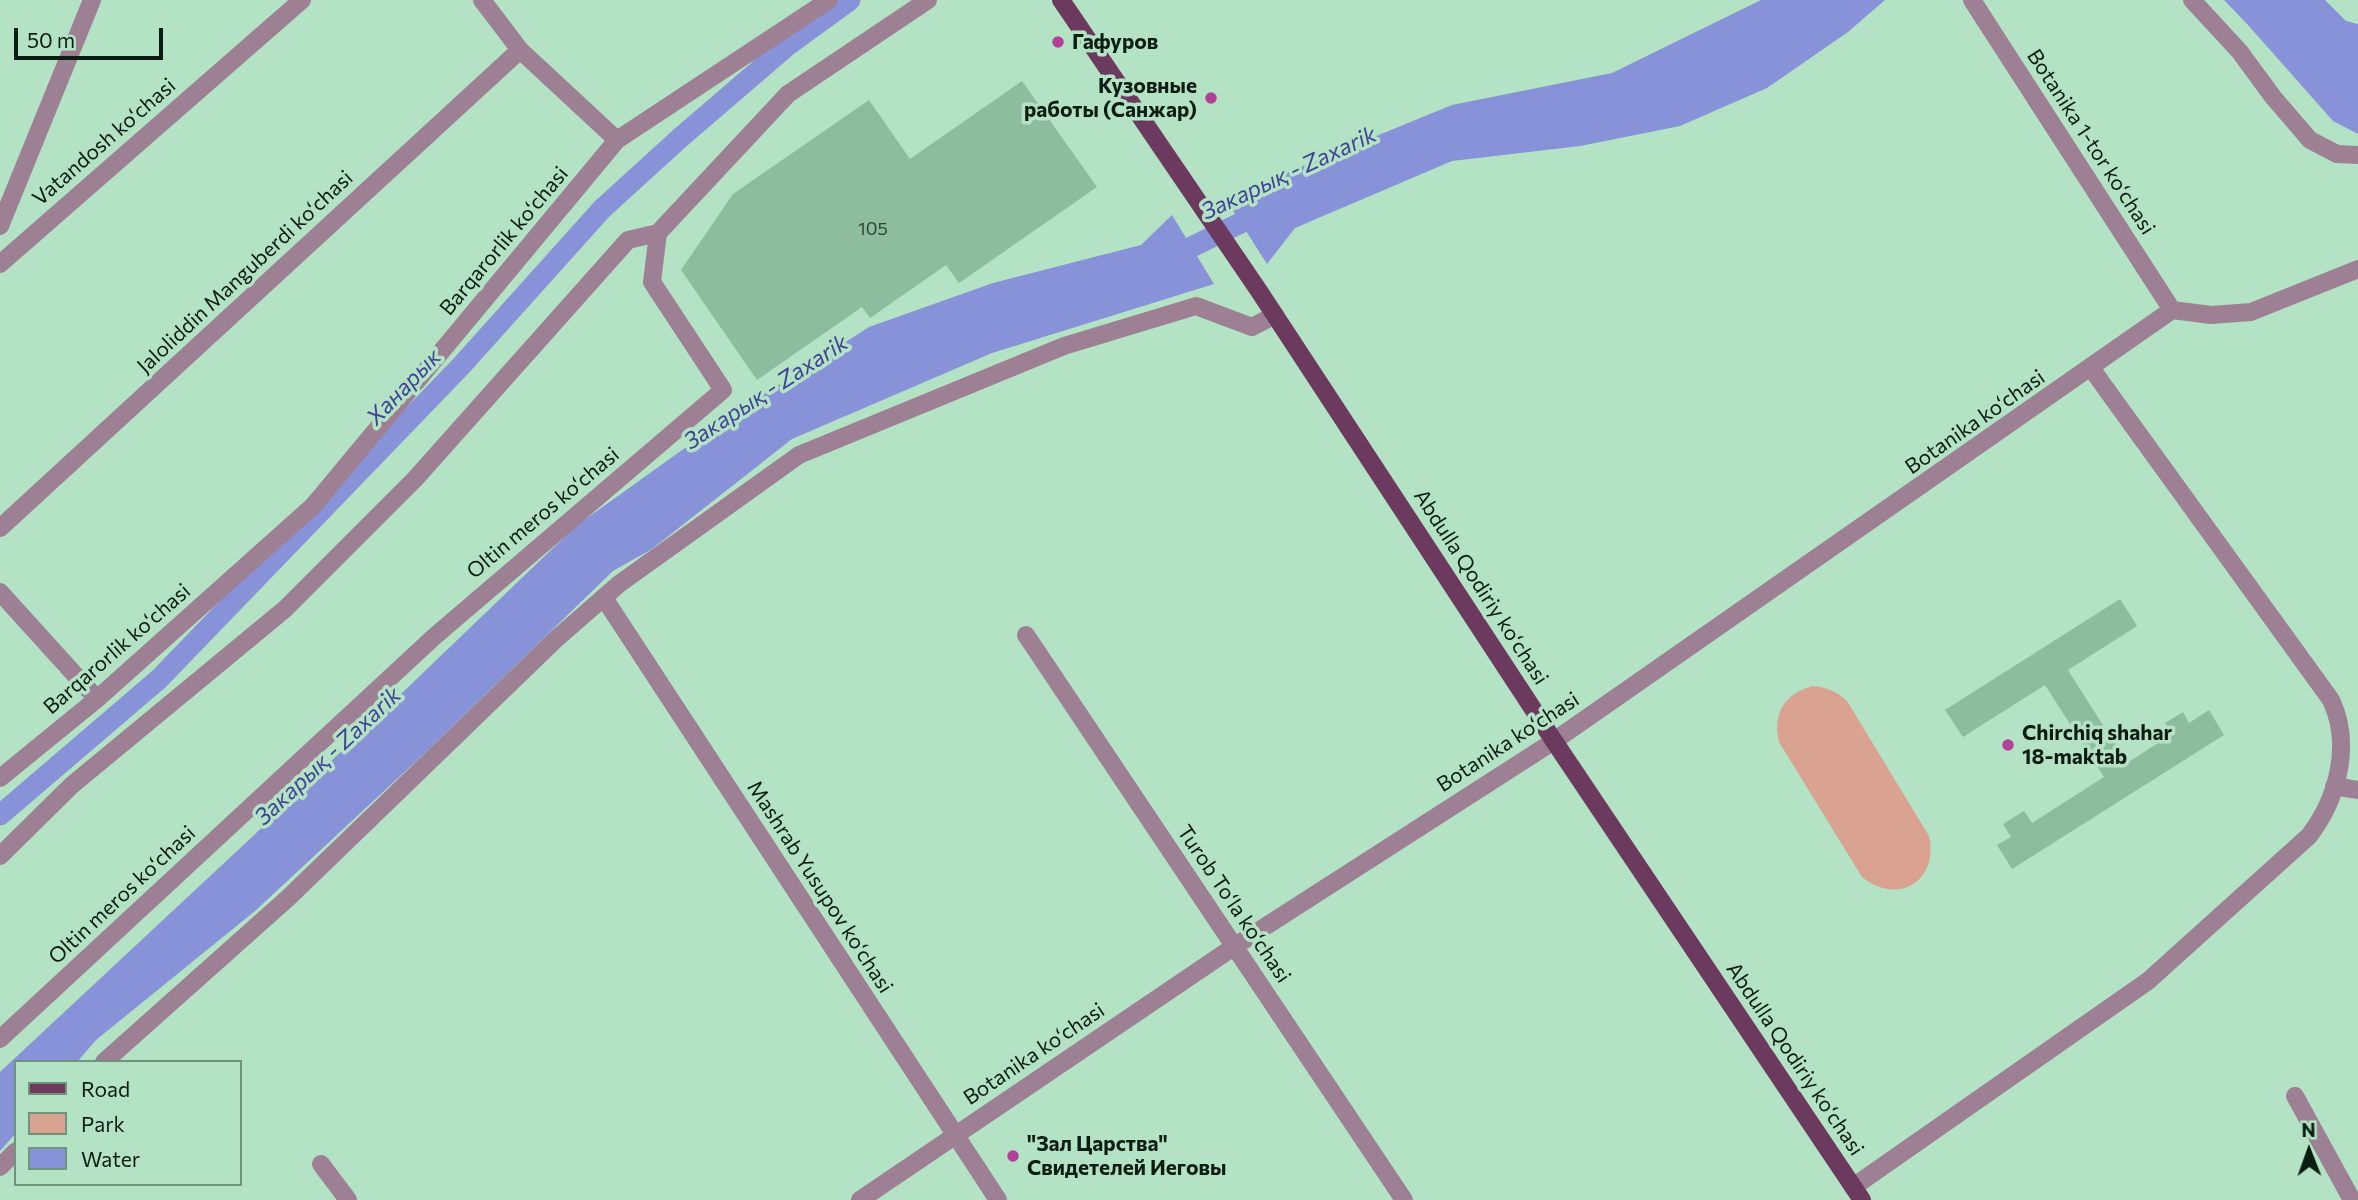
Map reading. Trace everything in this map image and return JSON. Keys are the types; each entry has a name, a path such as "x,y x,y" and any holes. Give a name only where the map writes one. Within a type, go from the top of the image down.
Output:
{"main road":[{"name":"Abdulla Qodiriy ko‘chasi","path":"1061,0 1259,291 1554,741 1858,1194"}],"street":[{"path":"0,226 92,0"},
{"name":"Vatandosh ko‘chasi","path":"0,264 302,0"},
{"path":"482,0 520,50 617,141"},
{"name":"Barqarorlik ko‘chasi","path":"0,778 97,699 313,506 617,141 829,0"},
{"path":"0,856 72,785 285,609 415,479 628,240 658,233 788,94 928,0"},
{"name":"Botanika 1-tor ko‘chasi","path":"1972,0 2172,310"},
{"path":"2192,0 2240,52 2273,97 2310,140 2337,154 2358,155"},
{"name":"Jaloliddin Manguberdi ko‘chasi","path":"0,528 520,50"},
{"name":"Oltin meros ko‘chasi","path":"0,1039 435,636 723,390 652,282 658,233"},
{"path":"2172,310 2211,315 2251,312 2358,269"},
{"path":"106,1060 288,898 555,640 618,584 799,455 1064,346 1196,306 1252,327 1275,315"},
{"name":"Botanika ko‘chasi","path":"860,1200 1235,946 1554,741 2172,310"},
{"path":"1858,1194 2148,981 2309,836 2322,815 2334,786 2342,757 2342,743 2337,712 2331,700 2091,368"},
{"path":"0,592 97,699"},
{"name":"Mashrab Yusupov ko‘chasi","path":"604,598 998,1200"},
{"name":"Turob To‘la ko‘chasi","path":"1026,635 1404,1200"},
{"path":"2334,786 2358,790"},
{"path":"2295,1096 2352,1200"},
{"path":"0,1167 14,1152"},
{"path":"321,1164 348,1200"}],"green space":[{"path":"1813,686 1832,690 1847,701 1929,836 1928,865 1922,876 1913,884 1902,889 1889,889 1862,877 1779,742 1777,722 1783,706 1795,694"}],"water":[{"path":"1761,0 1885,0 1848,32 1767,88 1680,126 1580,146 1452,161 1295,228 1267,264 1225,198 1452,105 1612,73"},
{"path":"2224,0 2325,0 2346,21 2358,24 2358,134 2333,121"},
{"path":"1172,215 1214,284 992,353 792,439 652,549 613,571 426,752 255,911 96,1040 79,1060 14,1060 14,1135 0,1151 0,1072 252,837 576,526 724,420 869,327 993,283 1141,245"}],"building":[{"path":"1022,81 1097,187 959,283 946,265 870,318 862,307 757,380 681,270 733,194 869,100 910,159"},
{"path":"2120,599 2137,626 2068,670 2127,763 2172,734 2165,723 2183,712 2189,723 2209,710 2224,735 2012,869 1997,845 2011,837 2003,824 2024,811 2032,823 2104,777 2045,685 1963,737 1945,710"}],"waterway":[{"name":"Ханарык","path":"0,815 159,679 461,366 602,209 787,46 850,0"},
{"name":"Закарық - Zaxarik","path":"1165,260 1265,211"}],"place":[{"name":"Гафуров","path":"1058,42"},
{"name":"Кузовные работы (Санжар)","path":"1211,98"},
{"name":"Chirchiq shahar 18-maktab","path":"2008,745"},
{"name":"\"Зал Царства\" Свидетелей Иеговы","path":"1013,1156"}]}
